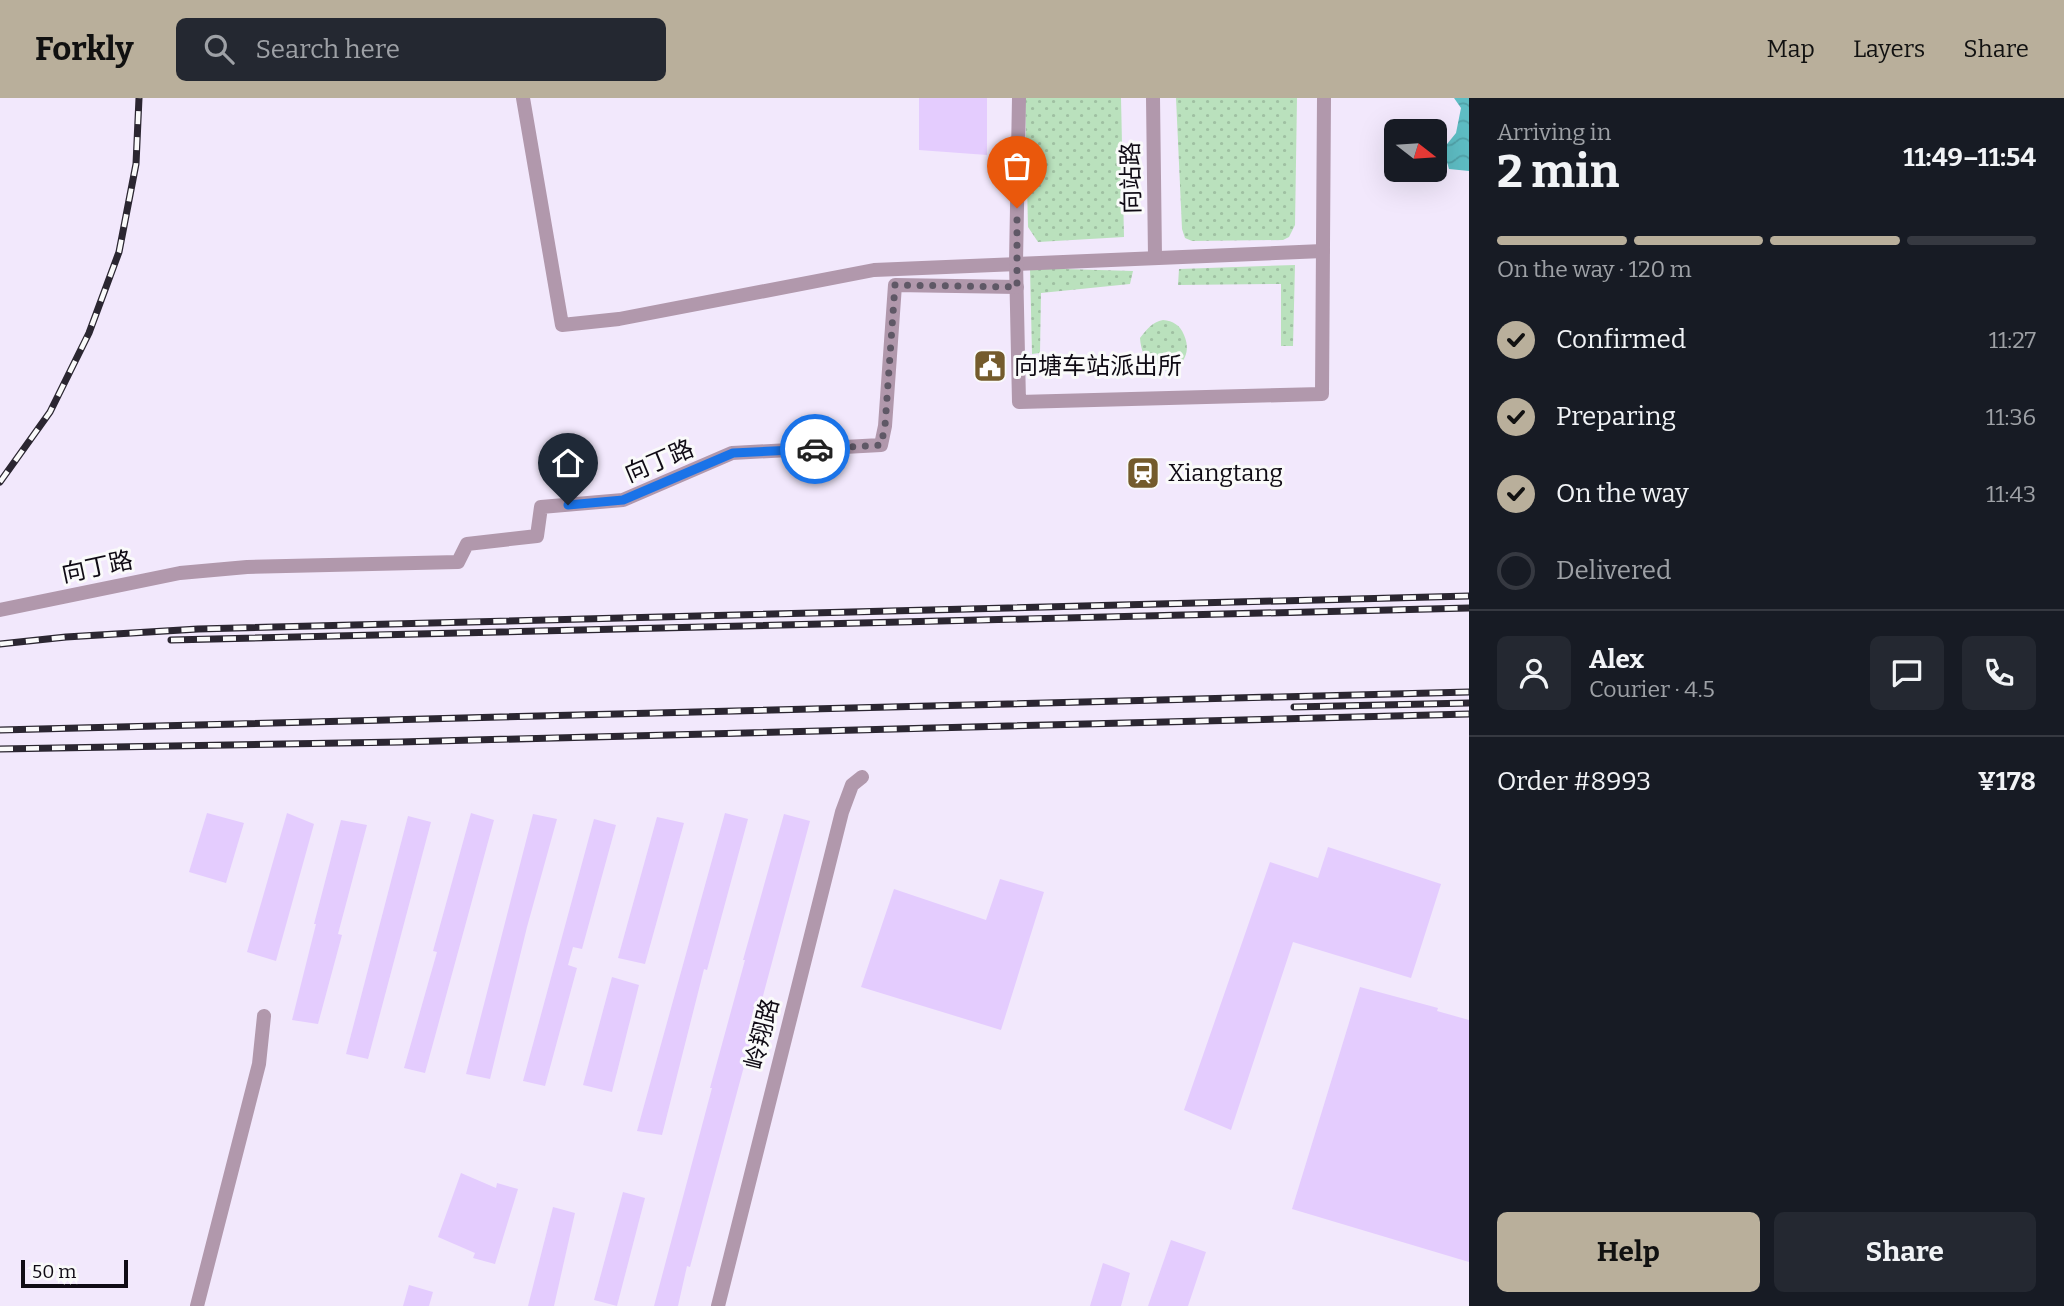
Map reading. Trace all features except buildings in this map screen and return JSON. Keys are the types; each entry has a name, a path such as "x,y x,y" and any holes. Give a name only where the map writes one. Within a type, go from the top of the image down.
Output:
{"street":[{"path":"523,98 562,325 619,319 874,270 1323,251"},
{"path":"1019,98 1016,262 1019,402 1322,394 1324,98"},
{"name":"向站路","path":"1153,98 1155,257"},
{"name":"向丁路","path":"0,610 180,573 247,567 458,562 467,544 537,536 541,507 623,500 733,453 881,445 885,426 895,285 1017,287"},
{"name":"岭翔路","path":"718,1306 828,864 852,785 862,777"},
{"path":"197,1306 259,1064 264,1016"}],"green space":[{"path":"1025,98 1121,98 1124,237 1038,242 1028,227"},
{"path":"1176,98 1297,98 1295,225 1289,237 1283,240 1192,241 1185,238 1182,229"},
{"path":"1295,265 1293,346 1281,346 1281,284 1178,285 1179,269"},
{"path":"1030,268 1133,271 1130,284 1041,293 1040,353 1032,354"},
{"path":"1163,320 1180,329 1187,348 1178,366 1170,370 1160,370 1151,365 1144,355 1140,338 1153,324"}],"water":[{"path":"1454,98 1469,98 1469,171 1449,169 1447,162 1447,144 1456,133 1461,108"}],"railway":[{"path":"0,482 50,412 89,333 119,252 136,164 139,98"},
{"path":"0,644 198,629 1469,596"},
{"path":"171,640 1469,608"},
{"path":"0,730 1469,692"},
{"path":"1294,707 1469,703"},
{"path":"0,749 400,742 1469,714"}],"way so far":[{"path":"815,449 881,445 885,426 895,285 1017,287 1017,208"}],"place":[{"name":"向塘车站派出所","path":"990,366"},
{"name":"Xiangtang","path":"1143,473"}],"route":[{"path":"568,505 623,500 733,453 815,449"}]}
